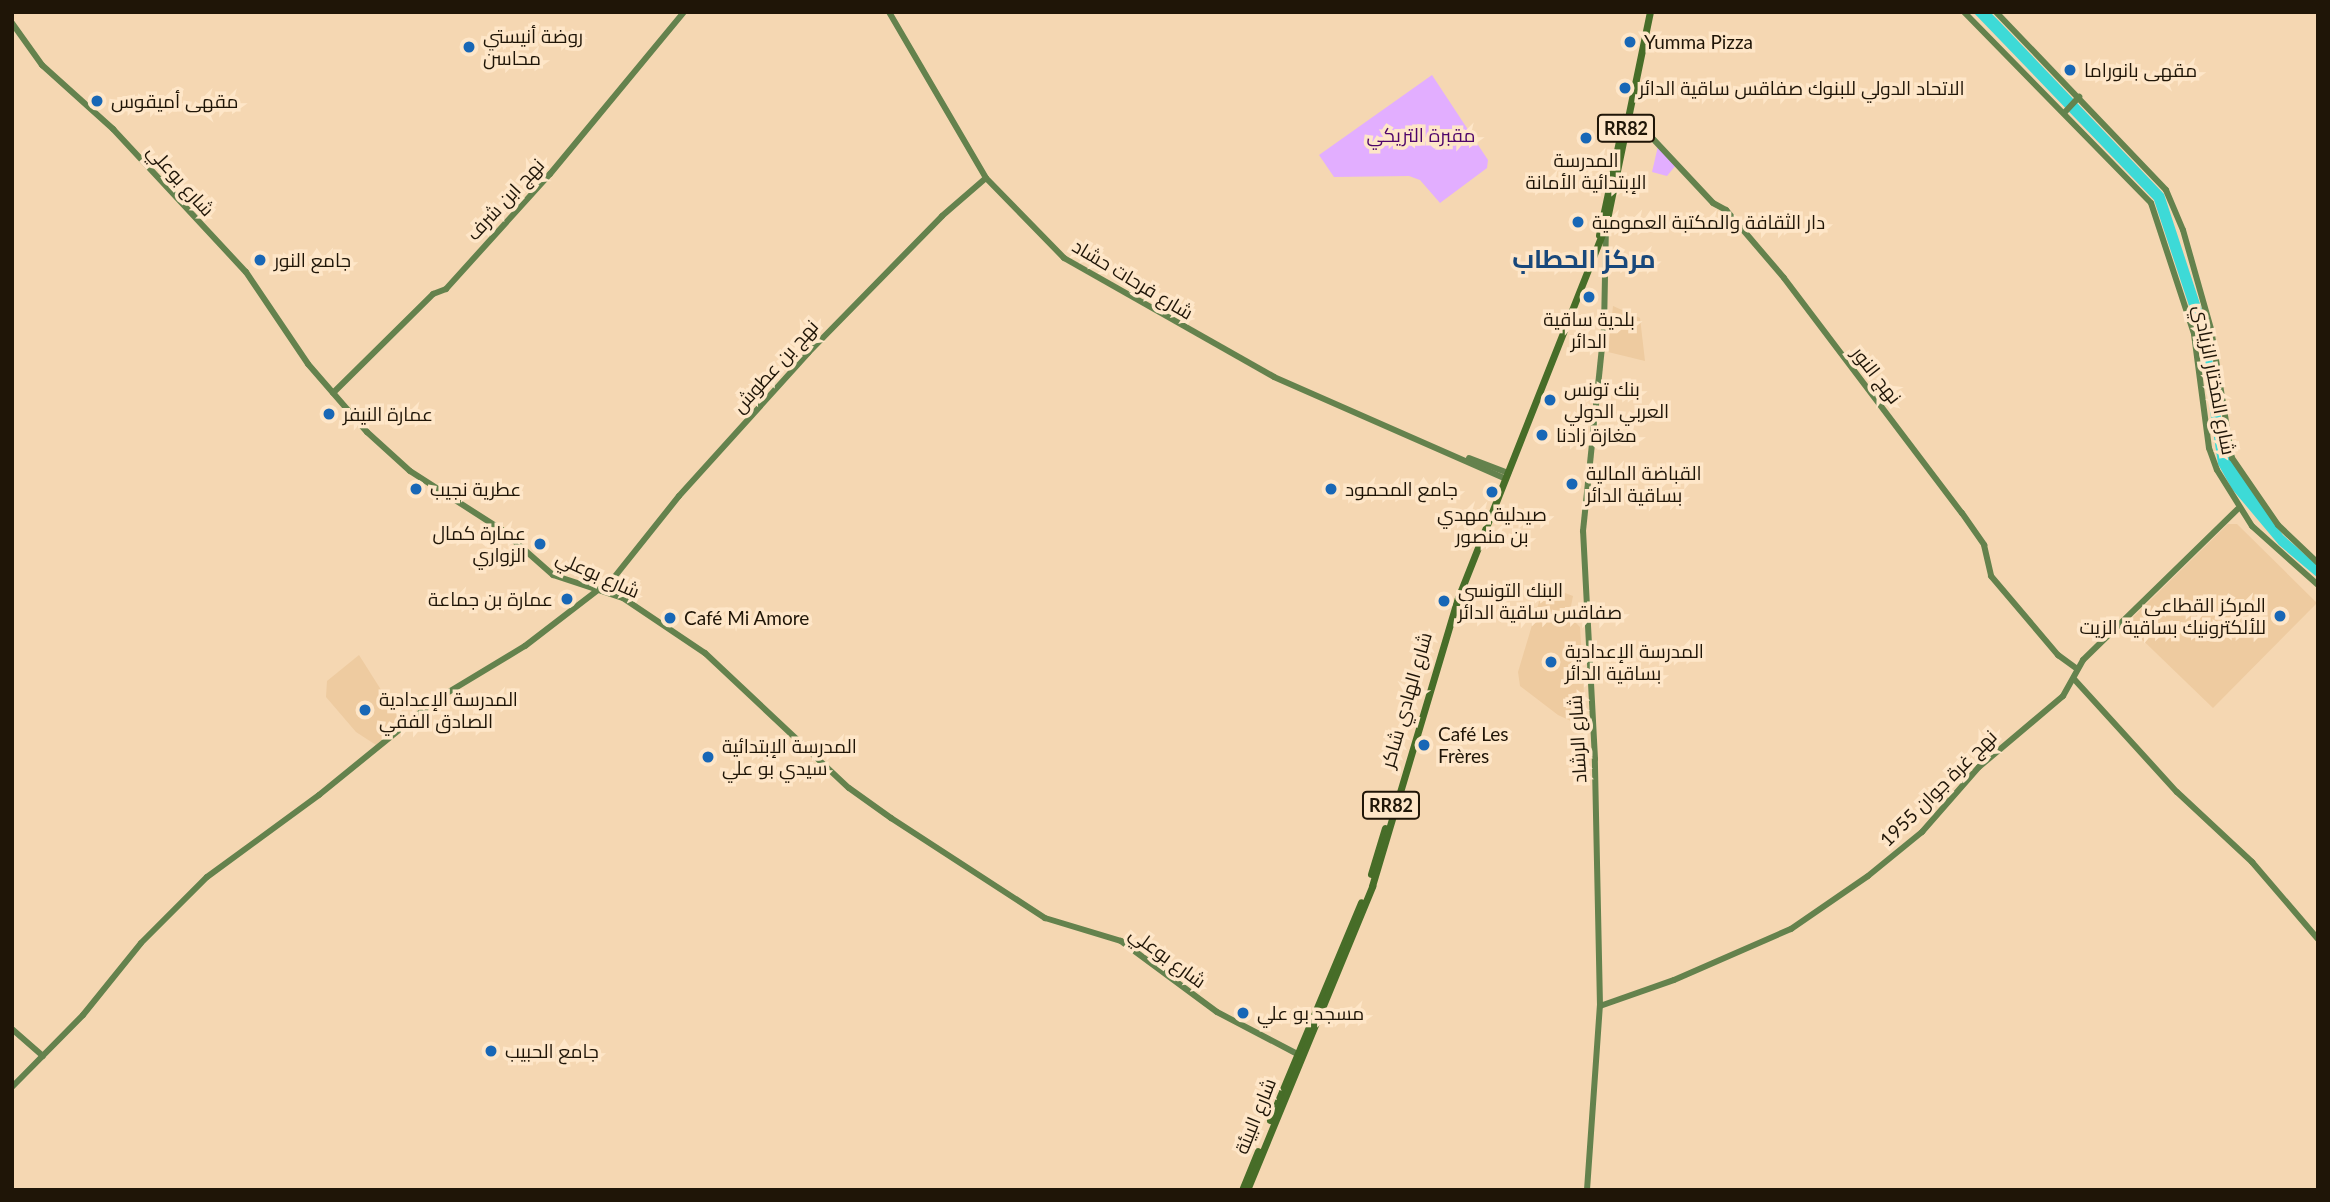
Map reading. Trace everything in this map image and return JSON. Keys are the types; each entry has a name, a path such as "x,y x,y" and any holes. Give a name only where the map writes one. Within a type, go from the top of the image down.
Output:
{"main road":[{"name":"RR82","path":"1603,226 1647,12"},
{"name":"شارع الهادي شاكر","path":"1300,1056 1370,885 1454,595 1507,476 1603,226"},
{"name":"شارع البيئة","path":"1242,1190 1300,1056"},
{"name":"شارع البيئة","path":"1247,1190 1268,1132"}],"street":[{"name":"نهج ابن شرف","path":"333,393 433,293 446,289 550,174 684,12"},
{"name":"شارع فرحات حشاد","path":"889,12 986,178 1050,247 1094,276 1274,377 1507,476"},
{"name":"شارع المختار الزيادي","path":"1964,12 2065,112 2155,210 2194,334 2209,447 2238,509 2262,537 2318,585"},
{"path":"1996,12 2079,97 2172,202 2211,329 2232,458 2284,531 2318,563"},
{"name":"شارع بوعلي","path":"12,23 42,65 113,129 246,272 333,393 410,471 502,530 553,575 601,589 720,664 832,773 880,811 1045,918 1121,941 1217,1012 1300,1056"},
{"path":"2065,112 2079,97"},
{"name":"نهج النور","path":"1626,118 1650,135 1713,204 1726,210 1784,278 1962,513 1984,545 1991,576 2058,655 2077,669"},
{"name":"نهج بن عطوش","path":"12,1087 95,1003 141,943 207,877 343,776 437,699 525,646 601,589 808,353 942,216 986,178"},
{"name":"شارع الرشاد","path":"1587,1190 1600,1006 1595,759 1583,531 1605,315 1606,246 1603,226"},
{"name":"نهج غرة جوان 1955","path":"1600,1006 1610,1006 1735,954 1831,905 1916,837 1979,767 2063,696 2077,669 2238,509"},
{"path":"2074,679 2177,792 2252,862 2318,939"},
{"path":"12,1029 43,1056"}],"shaded area":[{"path":"1613,306 1640,318 1645,361 1608,352"},
{"path":"2228,524 2237,524 2317,603 2213,708 2126,624"},
{"name":"المدرسة الإعدادية بساقية الدائر","path":"1544,585 1573,596 1569,616 1580,627 1586,728 1558,715 1520,686 1518,672"},
{"name":"المدرسة الإعدادية الصادق الفقي","path":"359,655 402,723 376,745 356,732 326,697 327,681"}],"green space":[{"name":"مقبرة التريكي","path":"1432,75 1488,160 1487,168 1440,203 1420,180 1409,176 1334,177 1319,155"},
{"path":"1658,146 1676,165 1667,176 1652,172"}],"water":[{"path":"1973,12 1990,12 2164,194 2207,325 2227,455 2283,535 2318,566 2318,578 2279,545 2232,489 2218,464 2199,336 2154,200"}],"place":[{"name":"Yumma Pizza","path":"1630,42"},
{"name":"روضة أنيستي محاسن","path":"469,47"},
{"name":"مقهى بانوراما","path":"2070,70"},
{"name":"الاتحاد الدولي للبنوك صفاقس ساقية الدائر","path":"1625,88"},
{"name":"مقهى أميقوس","path":"97,101"},
{"name":"المدرسة الإبتدائية الأمانة","path":"1586,138"},
{"name":"دار الثقافة والمكتبة العمومية","path":"1578,222"},
{"name":"جامع النور","path":"260,260"},
{"name":"بلدية ساقية الدائر","path":"1589,297"},
{"name":"بنك تونس العربي الدولي","path":"1550,400"},
{"name":"عمارة النيفر","path":"329,414"},
{"name":"مغازة زادنا","path":"1542,435"},
{"name":"القباضة المالية بساقية الدائر","path":"1572,484"},
{"name":"عطرية نجيب","path":"416,489"},
{"name":"جامع المحمود","path":"1331,489"},
{"name":"صيدلية مهدي بن منصور","path":"1492,492"},
{"name":"عمارة كمال الزواري","path":"540,544"},
{"name":"عمارة بن جماعة","path":"567,599"},
{"name":"البنك التونسي صفاقس ساقية الدائر","path":"1444,601"},
{"name":"المركز القطاعي للألكترونيك بساقية الزيت","path":"2280,616"},
{"name":"Café Mi Amore","path":"670,618"},
{"name":"المدرسة الإعدادية بساقية الدائر","path":"1551,662"},
{"name":"المدرسة الإعدادية الصادق الفقي","path":"365,710"},
{"name":"Café Les Frères","path":"1424,745"},
{"name":"المدرسة الإبتدائية سيدي بو علي","path":"708,757"},
{"name":"مسجد بو علي","path":"1243,1013"},
{"name":"جامع الحبيب","path":"491,1051"}],"district":[{"name":"مركز الحطاب","path":"1584,259"}]}
